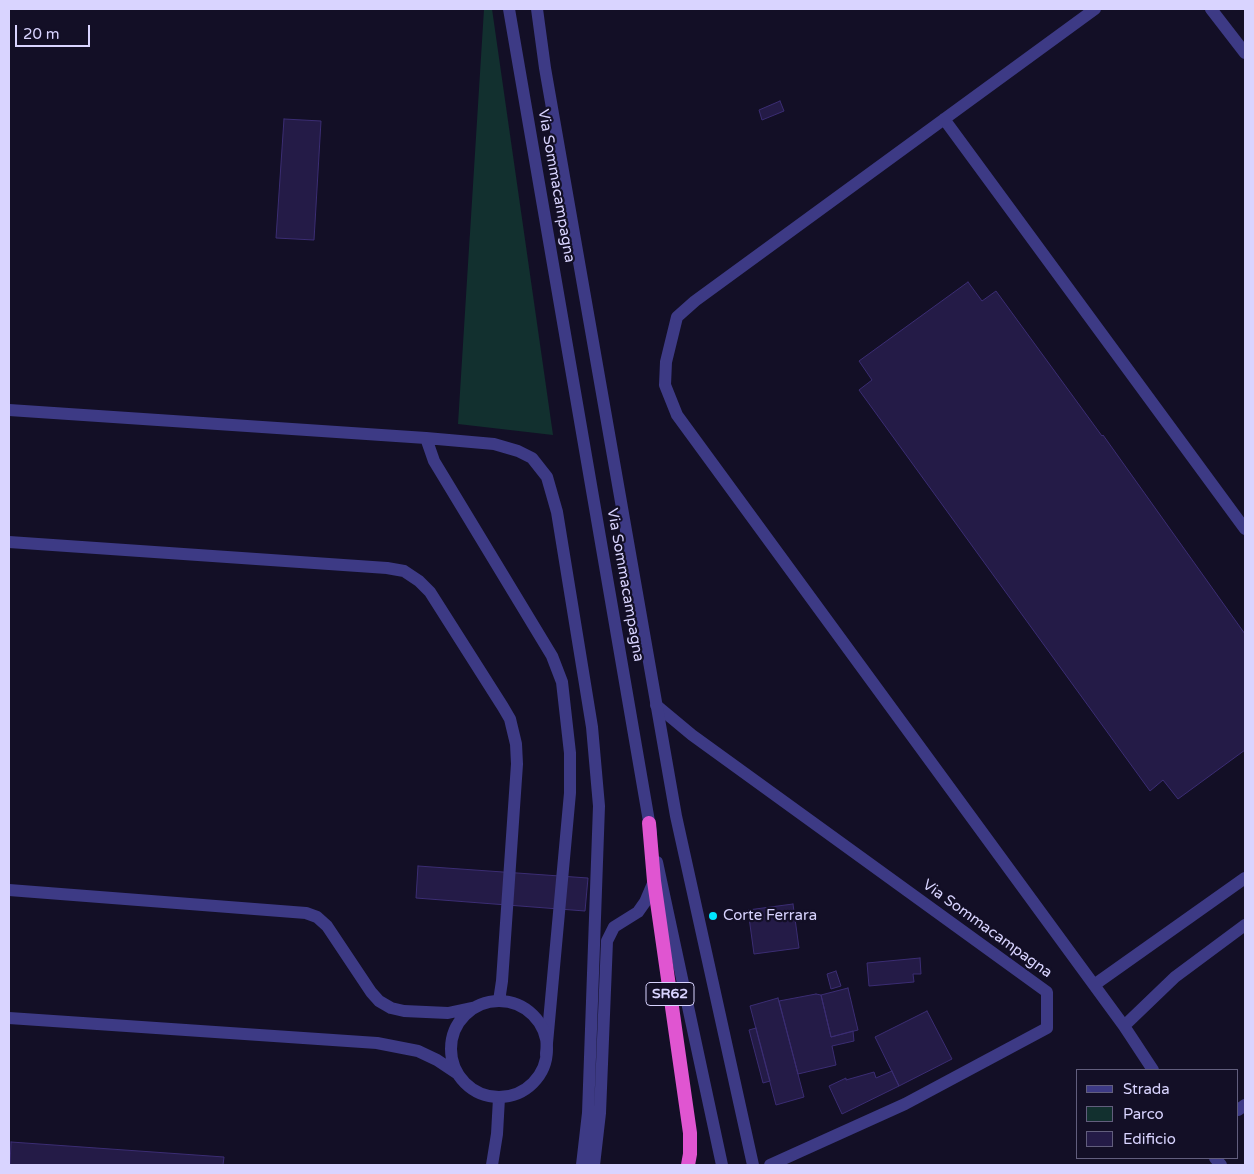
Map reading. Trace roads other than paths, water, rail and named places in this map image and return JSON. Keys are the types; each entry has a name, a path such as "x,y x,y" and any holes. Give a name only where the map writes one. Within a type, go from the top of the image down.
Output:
{"highway":[{"name":"SR62","path":"649,823 654,881 690,1132 688,1165"}],"street":[{"name":"Via Sommacampagna","path":"509,9 649,823 722,1165"},
{"name":"Via Sommacampagna","path":"537,9 547,78 676,816 753,1165"},
{"path":"1095,9 703,295 677,318 666,362 665,384 677,414 1124,1026 1152,1069"},
{"path":"1211,9 1245,53"},
{"path":"944,119 1245,529"},
{"path":"9,410 494,444 518,451 532,458 547,478 557,512 592,727 599,806 588,1113 582,1165"},
{"path":"426,438 434,461 552,656 562,682 570,753 570,793 546,1054 543,1068 536,1080 526,1089 513,1095 499,1098 483,1095 468,1087 458,1074 452,1060 451,1043 456,1027 463,1017 476,1007"},
{"path":"9,542 387,568 404,571 419,581 430,592 503,707 510,719 516,744 517,764 499,1001"},
{"name":"Via Sommacampagna","path":"656,705 692,734 1046,992 1047,1028 904,1104 770,1165"},
{"path":"1094,986 1245,878"},
{"path":"594,1165 600,1113 607,941 614,927 638,912 645,902 654,881"},
{"path":"9,890 306,913 317,917 327,926 379,1001 391,1008 404,1011 448,1013 499,1001 514,1004 528,1012 539,1024 545,1038 546,1054"},
{"path":"1124,1026 1175,977 1245,925"},
{"path":"9,1018 377,1043 418,1052 437,1060 458,1074"},
{"path":"492,1165 497,1134 499,1098"}],"place":[{"name":"Corte Ferrara","path":"713,916"}]}
